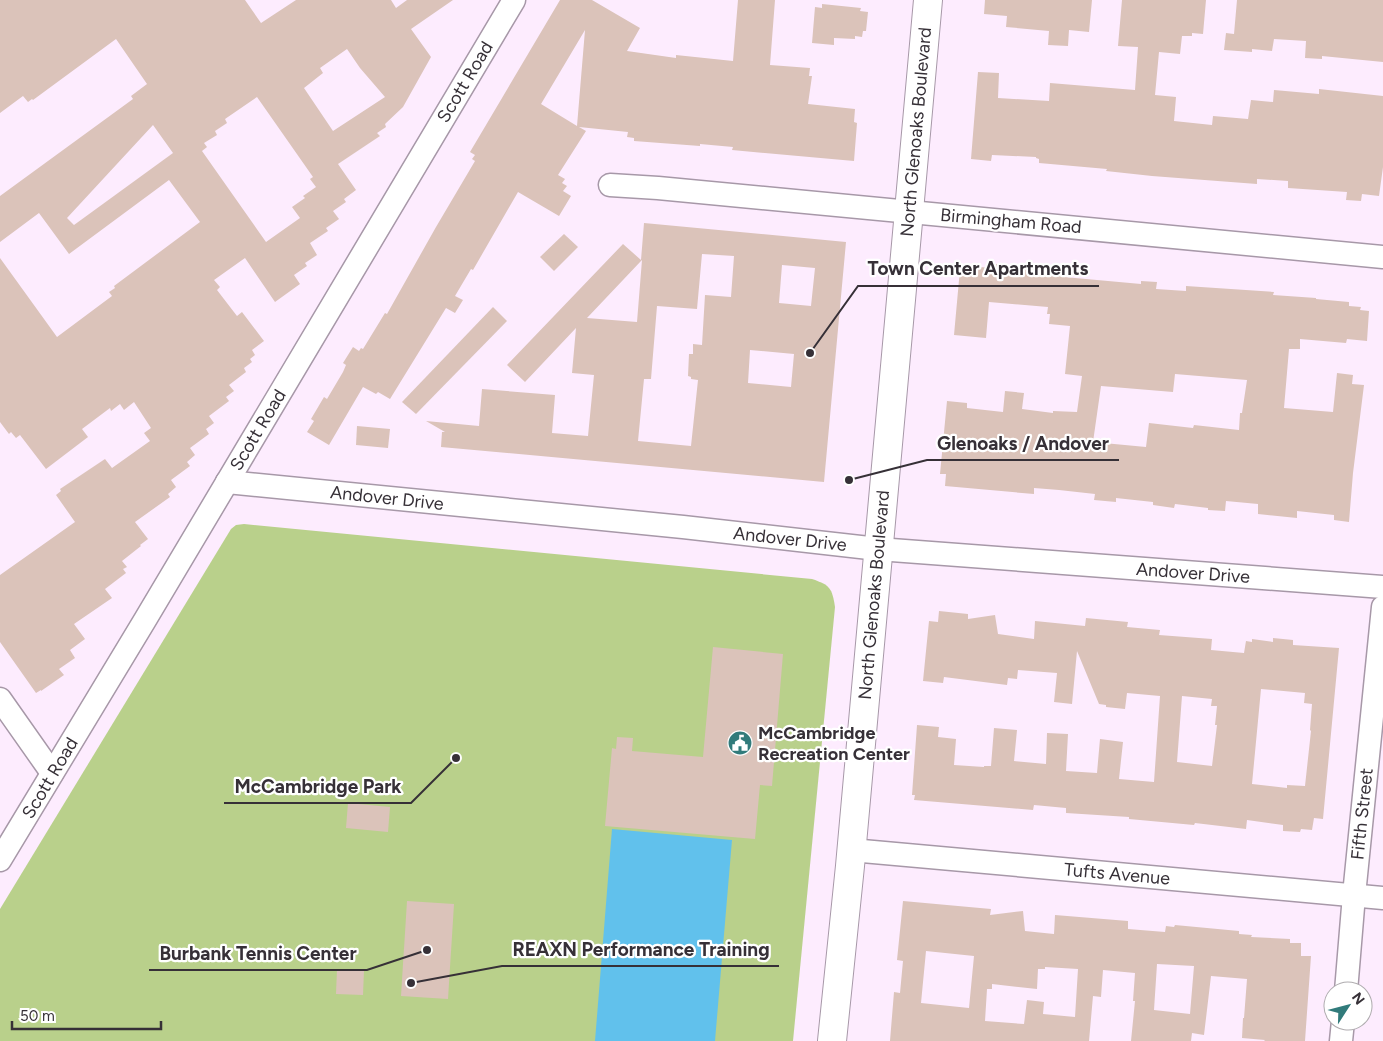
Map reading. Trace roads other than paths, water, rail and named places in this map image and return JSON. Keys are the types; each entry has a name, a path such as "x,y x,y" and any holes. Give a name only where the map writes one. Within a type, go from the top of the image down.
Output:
{"main road":[{"name":"North Glenoaks Boulevard","path":"832,1041 928,0"}],"street":[{"name":"Scott Road","path":"0,860 514,0"},
{"name":"Birmingham Road","path":"610,186 658,188 909,211 1383,257"},
{"name":"Andover Drive","path":"227,482 683,527 878,549 1383,587"},
{"name":"Fifth Street","path":"1347,981 1383,607"},
{"path":"0,698 52,773"},
{"name":"Tufts Avenue","path":"851,850 1383,898"}],"water":[{"path":"612,829 732,840 715,1041 595,1041"}],"place":[{"name":"Town Center Apartments","path":"810,353"},
{"name":"Glenoaks / Andover","path":"849,480"},
{"name":"McCambridge Recreation Center","path":"740,743"},
{"name":"McCambridge Park","path":"456,758"},
{"name":"Burbank Tennis Center","path":"427,950"},
{"name":"REAXN Performance Training","path":"411,983"}]}
